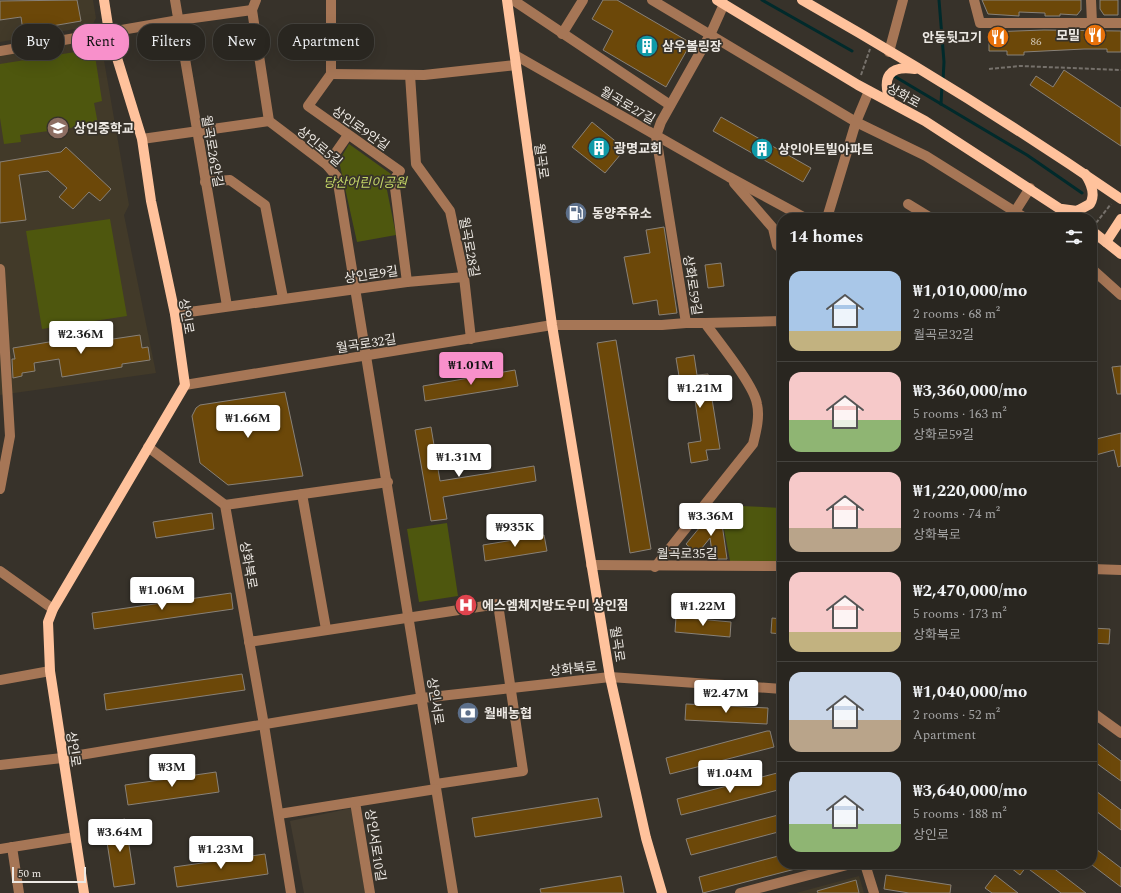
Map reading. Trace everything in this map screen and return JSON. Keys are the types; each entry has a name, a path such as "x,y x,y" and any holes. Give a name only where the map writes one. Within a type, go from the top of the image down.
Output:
{"main road":[{"name":"상인로","path":"104,0 108,24"},
{"name":"월곡로","path":"506,0 552,325 610,677 646,838 662,893"},
{"path":"802,0 976,105 1085,173 1119,197"},
{"name":"상화로","path":"720,2 858,84 890,101 1030,188 1067,213"},
{"name":"상인로","path":"84,893 74,837 50,671 48,622 53,609 185,385 175,314 151,201 142,139 118,60"},
{"path":"890,101 886,85 889,75 893,71 902,68 919,70"},
{"path":"1062,209 1077,211 1086,208 1093,199 1091,184 1085,173"},
{"path":"1106,242 1121,219"},
{"path":"1097,234 1121,254"}],"street":[{"name":"월곡로26안길","path":"175,0 196,131 227,306"},
{"path":"142,139 269,121 252,10 256,0"},
{"path":"332,0 331,74 424,75 515,60"},
{"path":"513,0 670,105"},
{"path":"562,34 583,0"},
{"path":"652,0 856,122 926,156 1012,213"},
{"path":"889,52 903,0"},
{"path":"974,0 980,23 1121,23"},
{"path":"1091,0 1092,22"},
{"path":"656,136 670,105 711,34 720,2"},
{"path":"129,29 252,10"},
{"path":"0,51 72,38"},
{"name":"월곡로27길","path":"515,60 796,213"},
{"name":"상인로9안길","path":"331,74 308,106 400,171"},
{"path":"408,282 394,180 400,171 416,164 410,75"},
{"path":"829,213 856,122 869,90"},
{"name":"상인로5길","path":"269,121 327,165 337,177 366,356"},
{"path":"327,165 348,135"},
{"name":"상화로59길","path":"655,567 753,444 757,429 757,404 745,379 705,323 686,323 656,136"},
{"name":"월곡로28길","path":"416,164 450,211 464,277 471,339"},
{"name":"월곡로27길","path":"729,177 773,228 777,245"},
{"path":"205,182 230,180 265,205 283,298"},
{"path":"1014,213 1030,188"},
{"path":"908,204 923,213"},
{"path":"0,269 10,436 0,489"},
{"path":"1097,274 1121,295"},
{"name":"상인로9길","path":"175,314 283,298 408,282 464,277"},
{"path":"705,323 777,321"},
{"path":"552,325 662,325 686,323"},
{"name":"월곡로32길","path":"185,385 552,325"},
{"name":"상인서로","path":"366,356 388,482 453,893"},
{"path":"148,447 225,505 388,482"},
{"path":"302,494 326,630"},
{"name":"상화북로","path":"225,505 264,724 291,893"},
{"name":"월곡로35길","path":"591,565 655,567 777,566"},
{"path":"1097,569 1121,570"},
{"path":"0,571 53,609"},
{"path":"249,642 409,616 498,604 523,771 355,802 279,814"},
{"path":"0,680 50,671"},
{"name":"상화북로","path":"0,765 62,758 422,698 610,677 777,690"},
{"path":"1097,716 1121,733"},
{"name":"상인서로10길","path":"355,802 370,893"},
{"path":"0,848 74,837"},
{"path":"12,847 19,893"},
{"path":"740,893 832,869"},
{"path":"867,869 874,893"}],"path":[{"path":"858,84 873,42"},
{"path":"989,69 1020,66 1121,70"},
{"path":"1097,224 1119,197"}],"shaded area":[{"path":"0,0 93,0 96,18 93,24 72,24 72,29 64,31 64,24 12,24 12,40 0,42"},
{"path":"72,42 72,60 104,60 129,205 124,215 156,373 0,395 0,52 12,50 12,60 64,60 64,44"},
{"path":"352,808 365,893 304,893 290,821"},
{"path":"859,876 864,893 796,893"}],"green space":[{"path":"72,53 72,60 96,60 102,101 94,103 98,124 20,135 21,142 4,144 0,118 0,64 25,60 64,60 64,54"},
{"name":"당산어린이공원","path":"349,144 391,174 386,185 396,235 357,242 339,161"},
{"path":"110,219 127,316 42,329 26,231"},
{"path":"741,506 777,508 777,566 731,566 724,529"},
{"path":"447,523 458,596 419,602 407,529"}],"building":[{"path":"77,0 81,21 64,24 22,24 21,17 0,20 0,1"},
{"name":"삼우볼링장","path":"603,0 617,0 691,43 666,87 603,50 613,31 592,19"},
{"path":"982,0 1081,0 1081,10 1077,15 1060,14 1060,16 1045,16 1045,13 1019,12 1019,16 988,14"},
{"path":"1100,0 1118,0 1118,15 1104,15 1100,9"},
{"path":"1044,30 1121,31 1121,52 1107,52 1107,49 1084,49 1024,52 1024,55 1007,55 1007,51 989,51 989,32"},
{"path":"1064,70 1121,108 1121,146 1030,85 1036,76 1053,87"},
{"name":"상인아트빌아파트","path":"721,117 811,168 803,182 713,131"},
{"name":"광명교회","path":"592,122 625,149 605,173 572,147"},
{"path":"66,147 111,189 100,201 89,192 73,209 59,197 67,188 48,171 19,175 26,220 0,223 0,162 61,152"},
{"path":"664,227 677,313 659,315 657,300 633,304 624,257 650,253 646,230"},
{"path":"721,263 724,286 708,288 705,265"},
{"path":"140,335 142,348 148,347 150,360 122,364 122,367 62,377 59,359 34,363 35,371 22,373 22,376 13,378 12,359 15,359 13,348 85,336 86,343"},
{"path":"616,340 651,549 630,553 597,343"},
{"path":"694,355 697,375 708,374 720,449 706,450 708,460 691,463 688,443 701,441 692,380 680,382 676,358"},
{"path":"1121,366 1121,394 1117,394 1112,367"},
{"path":"515,370 518,386 425,401 423,386"},
{"path":"285,392 303,476 228,485 200,463 192,416 196,408 200,405"},
{"path":"431,427 440,481 534,466 536,481 443,497 447,519 431,521 415,430"},
{"path":"1121,433 1121,466 1118,467 1114,450 1097,455 1097,439"},
{"path":"714,510 726,519 722,524 727,559 713,559 710,538 697,554 686,544"},
{"path":"212,513 214,529 156,538 153,522"},
{"path":"544,535 547,551 485,561 483,545"},
{"path":"231,593 233,609 94,629 92,613"},
{"path":"676,617 731,622 730,637 675,632"},
{"path":"772,618 777,618 777,634 771,633"},
{"path":"1097,628 1110,629 1109,644 1097,643"},
{"path":"242,674 245,690 106,710 104,694"},
{"path":"686,704 768,708 767,724 685,720"},
{"path":"770,731 774,747 670,774 666,758"},
{"path":"1097,743 1121,761 1121,781 1097,764"},
{"path":"216,772 219,792 128,805 125,785"},
{"path":"777,773 777,790 681,815 677,799"},
{"path":"1097,792 1121,810 1121,830 1097,812"},
{"path":"598,798 602,817 475,837 472,818"},
{"path":"777,815 777,832 691,855 686,839"},
{"path":"125,819 135,884 114,887 104,823"},
{"path":"1097,850 1121,868 1121,887 1097,869"},
{"path":"265,854 268,874 177,887 174,867"},
{"path":"777,856 777,869 795,869 703,893 699,877"},
{"path":"1012,869 1024,869 1020,875"},
{"path":"1029,869 1055,869 1086,893 1061,893"},
{"path":"886,875 951,885 950,893 909,893 884,889"},
{"path":"995,875 1018,893 992,893 985,888"},
{"path":"621,876 624,893 541,893 540,889"},
{"path":"856,880 859,893 818,893 817,891"}],"waterway":[{"path":"762,0 852,51"},
{"path":"939,0 944,62 943,80"},
{"path":"894,76 1027,155 1082,193"},
{"path":"941,104 942,85"}],"place":[{"name":"모밀","path":"1095,35"},
{"name":"안동뒷고기","path":"998,37"},
{"name":"삼우볼링장","path":"647,46"},
{"name":"상인중학교","path":"58,128"},
{"name":"광명교회","path":"599,148"},
{"name":"상인아트빌아파트","path":"762,149"},
{"name":"동양주유소","path":"576,213"},
{"name":"에스엠체지방도우미 상인점","path":"466,605"},
{"name":"월배농협","path":"468,713"}]}
